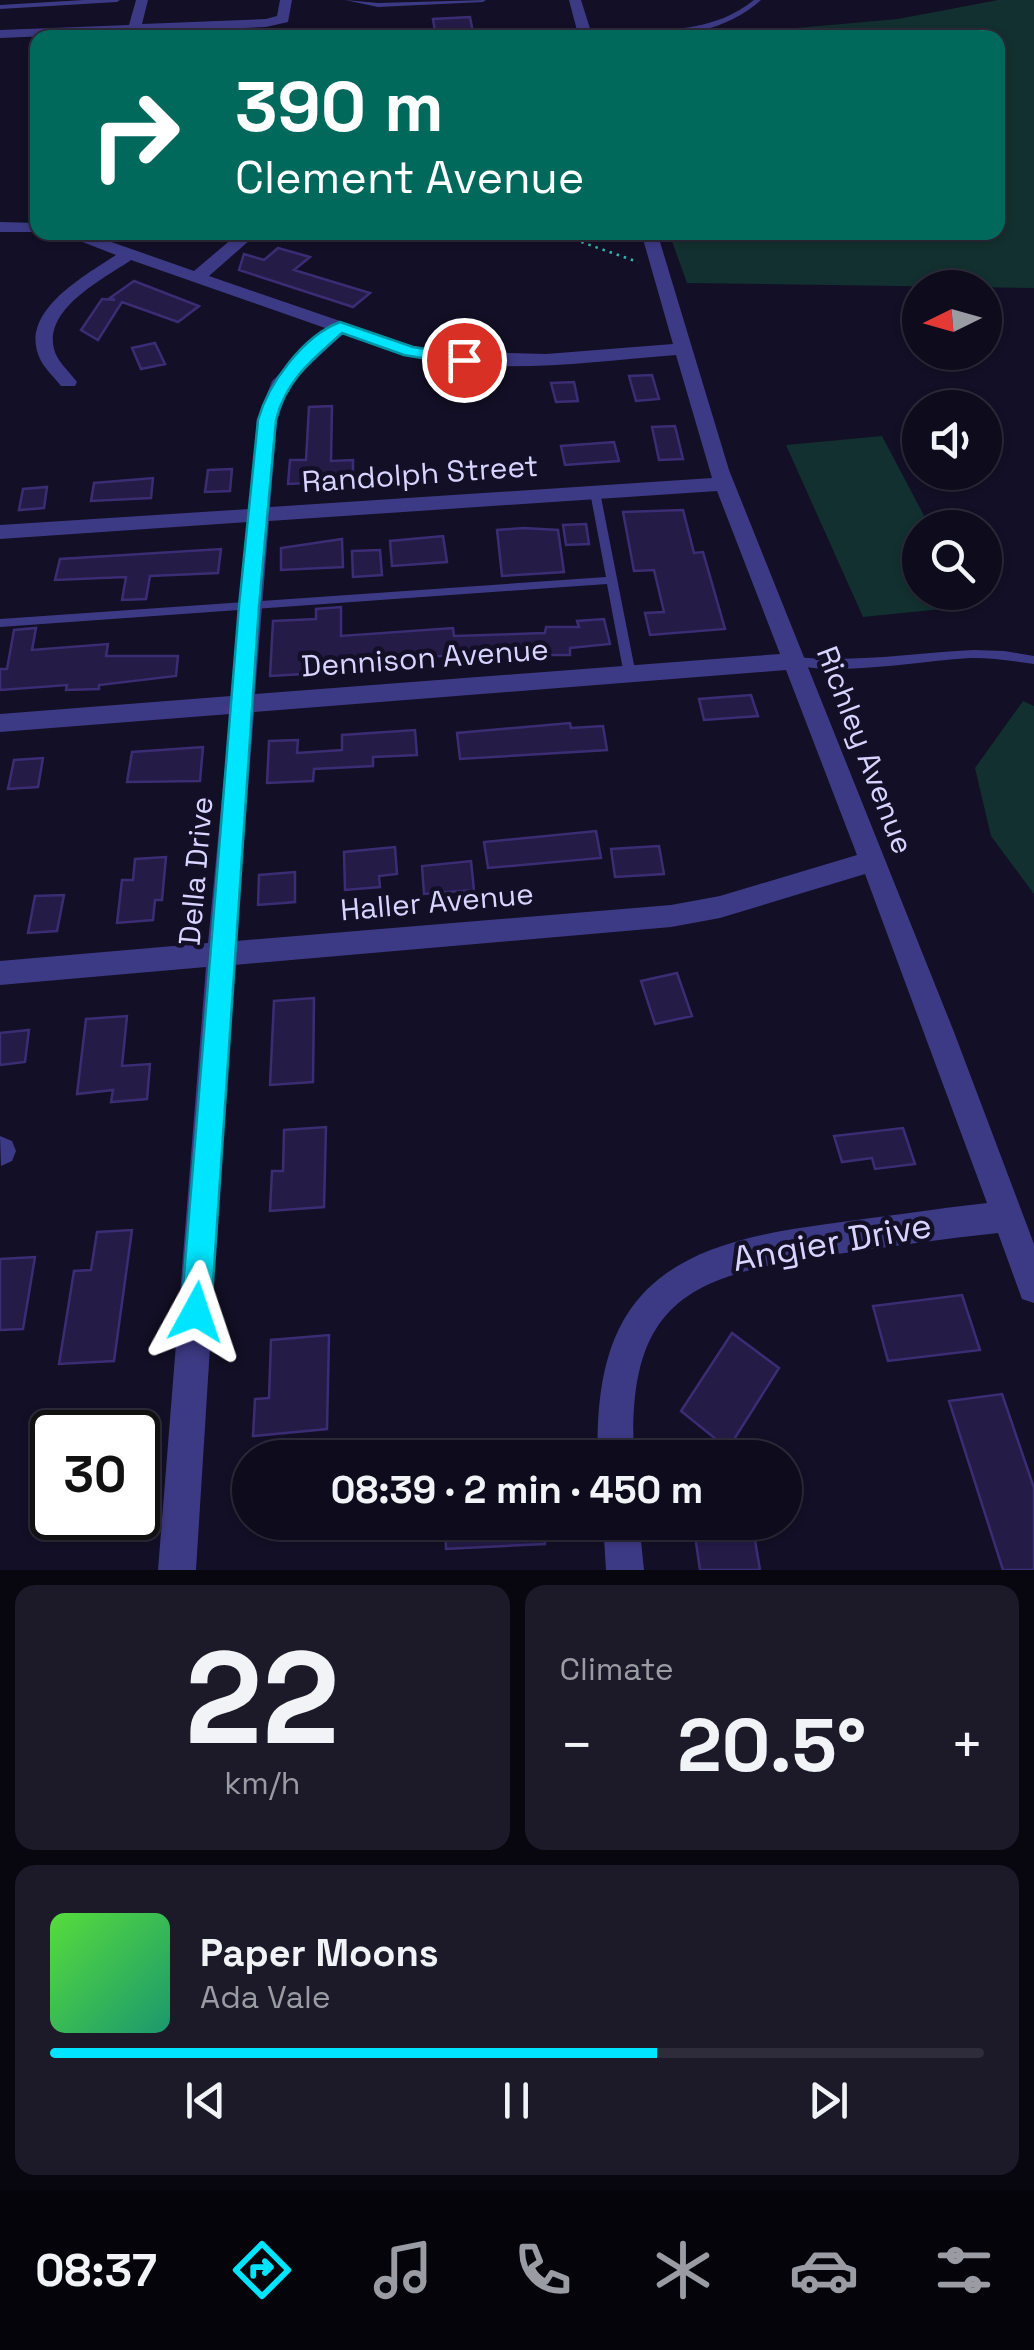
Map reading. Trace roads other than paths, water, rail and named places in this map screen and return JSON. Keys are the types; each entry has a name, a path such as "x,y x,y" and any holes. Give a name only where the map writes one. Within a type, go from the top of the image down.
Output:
{"street":[{"path":"134,30 142,0"},
{"path":"181,30 278,22 283,19 286,0"},
{"path":"575,0 584,30"},
{"path":"0,34 30,34"},
{"path":"0,227 30,228"},
{"path":"89,240 410,351 464,360 682,348"},
{"path":"198,277 242,240"},
{"name":"Richley Avenue","path":"651,240 725,484 1034,1287"},
{"path":"68,382 46,360 44,330 64,302 130,254"},
{"name":"Della Drive","path":"176,1570 221,952 267,420 274,396 295,366 340,326"},
{"name":"Randolph Street","path":"0,532 725,484"},
{"name":"Dennison Avenue","path":"0,723 795,661"},
{"name":"Haller Avenue","path":"0,973 696,912 873,861"},
{"name":"Angier Drive","path":"614,1440 613,1422 626,1350 664,1294 689,1274 756,1250 1007,1216"},
{"path":"622,1540 625,1570"}],"lane":[{"path":"0,7 118,0"},
{"path":"348,0 378,5 483,0"},
{"path":"691,30 740,18 758,0"},
{"path":"595,492 630,675"},
{"path":"0,623 612,580"},
{"path":"795,661 830,667 974,651 1034,660"}]}
